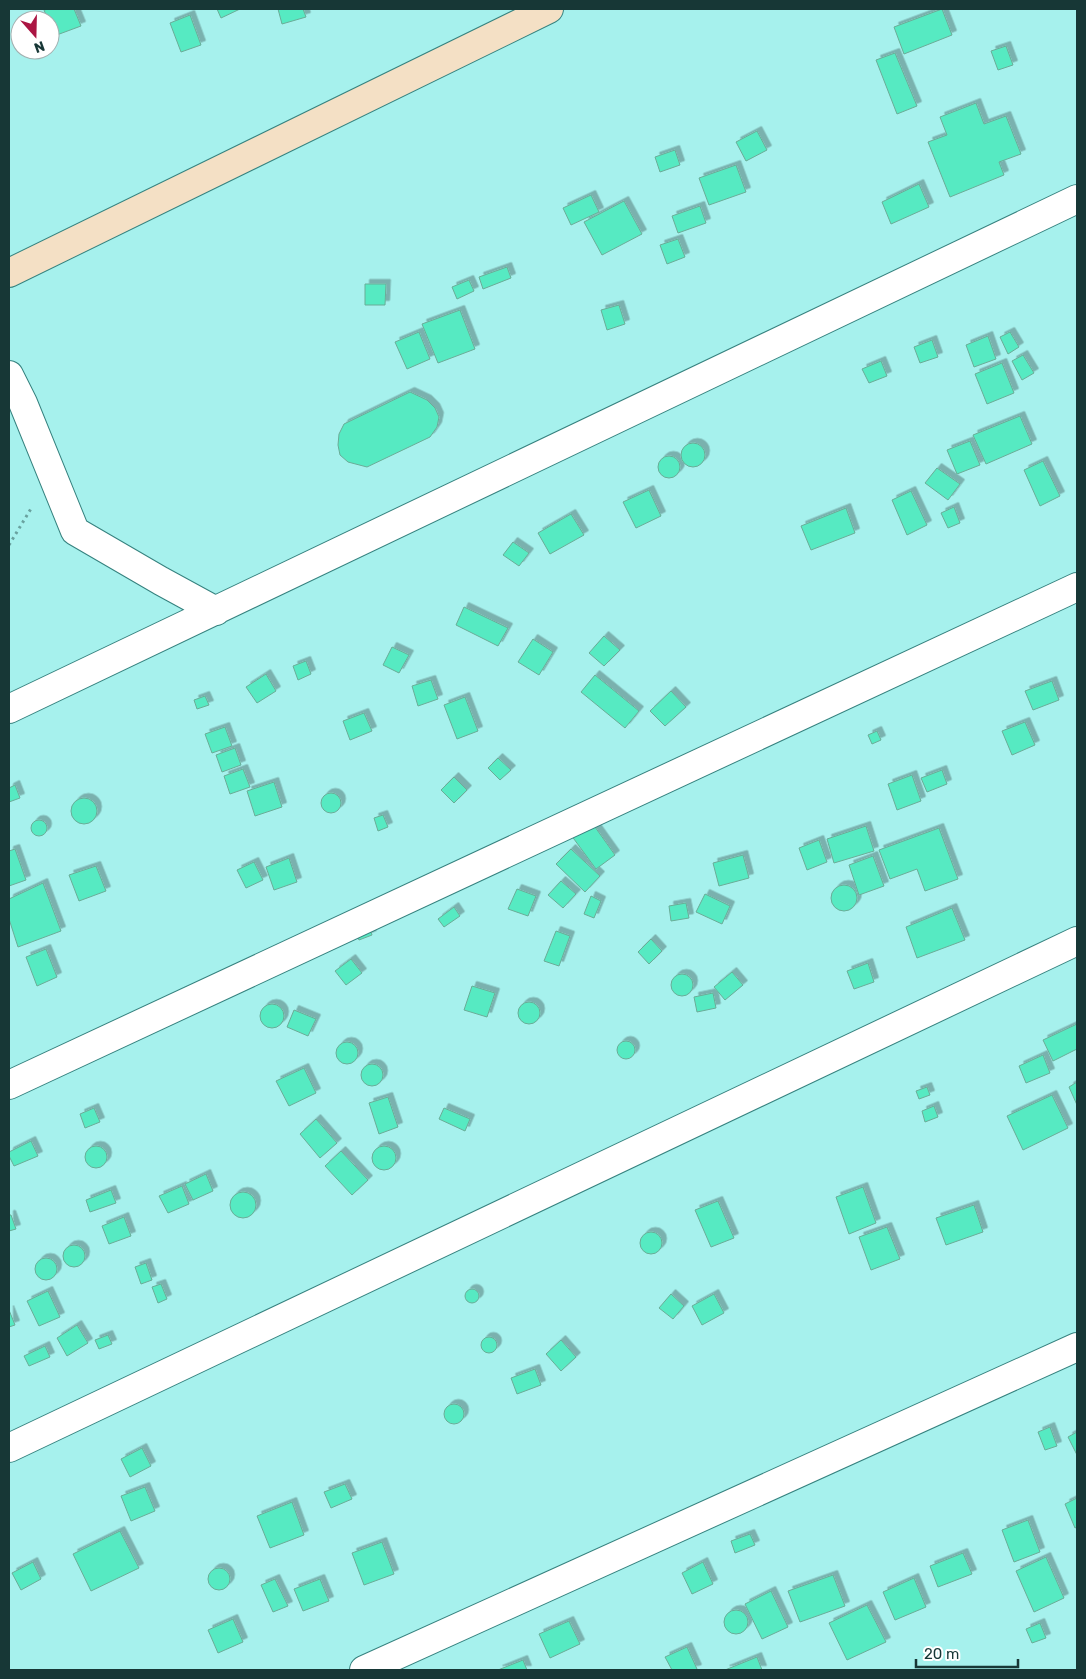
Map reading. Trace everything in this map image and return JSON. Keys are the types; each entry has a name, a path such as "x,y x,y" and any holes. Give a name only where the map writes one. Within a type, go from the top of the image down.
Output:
{"street":[{"path":"9,273 549,9"},
{"path":"9,709 1077,199"},
{"path":"9,376 23,404 75,531 216,611"},
{"path":"9,1085 1077,587"},
{"path":"9,1448 1077,941"},
{"path":"364,1670 1077,1347"}],"building":[{"path":"74,9 81,26 60,34 60,10 44,10"},
{"path":"217,9 240,9 221,18"},
{"path":"278,9 303,9 306,17 282,24"},
{"path":"942,9 952,35 904,54 894,27"},
{"path":"190,15 201,45 181,52 170,23"},
{"path":"1006,46 1013,65 998,70 991,51"},
{"path":"895,53 917,106 897,114 876,60"},
{"path":"976,103 984,124 1006,116 1021,154 999,162 1004,175 950,197 928,142 947,135 940,117"},
{"path":"757,131 767,150 746,161 736,142"},
{"path":"675,150 680,165 660,172 655,157"},
{"path":"736,165 746,192 709,205 699,178"},
{"path":"919,184 929,207 891,224 882,202"},
{"path":"591,195 599,212 571,225 563,208"},
{"path":"624,201 642,234 602,255 584,222"},
{"path":"700,206 706,223 678,233 672,216"},
{"path":"678,239 685,257 667,264 660,245"},
{"path":"507,267 511,278 483,289 479,277"},
{"path":"469,280 474,291 457,299 452,287"},
{"path":"365,284 386,284 385,305 365,305"},
{"path":"619,305 625,324 607,330 601,310"},
{"path":"460,310 475,349 438,363 422,324"},
{"path":"419,332 430,359 407,369 395,342"},
{"path":"1010,332 1019,347 1008,354 1000,337"},
{"path":"988,336 996,359 974,367 966,345"},
{"path":"932,340 938,357 920,363 914,347"},
{"path":"1023,355 1034,373 1022,380 1012,361"},
{"path":"881,361 887,376 869,383 862,369"},
{"path":"1002,363 1014,393 987,404 975,374"},
{"path":"410,392 427,400 435,408 439,417 437,427 430,437 367,467 348,462 340,455 338,445 339,434 344,424"},
{"path":"1020,416 1032,444 986,464 973,435"},
{"path":"970,441 980,465 957,474 947,450"},
{"path":"693,443 701,447 705,455 701,463 693,467 685,463 681,455 685,447"},
{"path":"669,456 677,459 680,467 677,475 669,478 661,475 658,467 661,459"},
{"path":"1043,461 1060,496 1040,506 1024,470"},
{"path":"937,468 960,484 948,500 925,483"},
{"path":"649,490 661,516 636,528 623,502"},
{"path":"911,491 927,525 907,535 892,500"},
{"path":"954,507 960,523 948,528 941,513"},
{"path":"846,508 855,533 811,550 801,526"},
{"path":"571,514 584,535 550,554 538,533"},
{"path":"513,542 529,553 519,566 503,555"},
{"path":"464,607 508,628 498,646 456,625"},
{"path":"604,636 620,650 604,666 589,653"},
{"path":"533,639 553,652 539,675 518,662"},
{"path":"392,647 409,655 399,673 383,665"},
{"path":"306,661 311,674 298,680 293,666"},
{"path":"266,674 276,691 257,703 246,687"},
{"path":"595,675 639,711 625,728 581,692"},
{"path":"431,680 438,699 418,706 412,686"},
{"path":"1052,681 1059,700 1033,710 1025,691"},
{"path":"671,691 686,707 665,726 650,711"},
{"path":"205,696 209,705 197,709 194,700"},
{"path":"465,697 478,731 457,739 444,705"},
{"path":"364,713 372,731 350,740 343,721"},
{"path":"1025,722 1035,745 1012,755 1002,731"},
{"path":"225,727 232,746 212,753 205,734"},
{"path":"877,731 881,740 872,744 868,735"},
{"path":"235,748 241,765 222,772 216,755"},
{"path":"498,758 511,770 500,780 488,768"},
{"path":"243,769 250,787 230,794 224,776"},
{"path":"942,770 947,784 927,792 921,778"},
{"path":"912,775 921,801 897,810 888,784"},
{"path":"454,777 467,790 454,803 441,790"},
{"path":"274,782 282,807 255,816 247,791"},
{"path":"15,785 20,798 9,802 9,788"},
{"path":"331,793 338,796 341,803 338,810 331,813 324,810 321,803 324,796"},
{"path":"84,798 93,802 97,811 93,820 84,824 75,820 71,811 75,802"},
{"path":"383,815 388,827 378,831 374,818"},
{"path":"39,820 47,828 39,836 31,828"},
{"path":"590,820 615,855 596,869 571,835"},
{"path":"866,826 874,851 834,863 827,839"},
{"path":"939,828 958,879 925,891 917,869 890,879 879,850"},
{"path":"819,840 827,862 807,870 799,848"},
{"path":"15,849 26,880 9,886 9,851"},
{"path":"571,849 600,876 585,892 556,864"},
{"path":"743,855 749,878 719,886 713,863"},
{"path":"873,856 884,886 859,895 849,865"},
{"path":"289,858 297,882 274,890 266,867"},
{"path":"254,862 263,880 246,888 237,870"},
{"path":"96,866 106,891 79,901 69,875"},
{"path":"561,881 576,894 563,908 548,895"},
{"path":"43,883 61,931 18,947 9,919 9,899"},
{"path":"844,885 853,889 857,898 853,907 844,911 835,907 831,898 835,889"},
{"path":"517,889 536,896 528,916 508,909"},
{"path":"705,894 730,906 722,924 696,912"},
{"path":"591,896 601,901 594,918 584,914"},
{"path":"686,903 689,918 671,921 669,906"},
{"path":"454,907 460,916 444,927 438,919"},
{"path":"952,908 965,940 917,958 906,927"},
{"path":"368,924 372,935 359,940 354,929"},
{"path":"556,931 570,936 559,966 544,961"},
{"path":"651,939 662,951 649,964 638,952"},
{"path":"46,949 57,977 37,986 26,957"},
{"path":"351,959 362,973 346,985 335,971"},
{"path":"868,963 874,982 854,989 847,971"},
{"path":"732,972 743,985 725,1000 714,987"},
{"path":"678,974 686,974 693,981 693,989 686,996 678,996 671,989 671,981"},
{"path":"472,986 495,993 487,1017 464,1010"},
{"path":"713,993 716,1008 697,1012 694,997"},
{"path":"529,1002 539,1009 540,1013 533,1023 529,1024 519,1017 518,1013 525,1003"},
{"path":"272,1004 280,1008 284,1016 280,1024 272,1028 264,1024 260,1016 264,1008"},
{"path":"294,1010 316,1019 308,1036 287,1027"},
{"path":"1077,1024 1077,1049 1053,1061 1043,1040"},
{"path":"626,1041 632,1044 635,1050 632,1056 626,1059 620,1056 617,1050 620,1044"},
{"path":"347,1042 355,1045 358,1053 355,1061 347,1064 339,1061 336,1053 339,1045"},
{"path":"1043,1055 1050,1073 1026,1083 1019,1066"},
{"path":"372,1064 380,1067 383,1075 380,1083 372,1086 364,1083 361,1075 364,1067"},
{"path":"304,1068 316,1093 289,1106 276,1081"},
{"path":"1077,1082 1077,1105 1069,1087"},
{"path":"927,1087 930,1095 919,1099 916,1091"},
{"path":"1052,1095 1068,1128 1023,1150 1007,1116"},
{"path":"388,1097 398,1127 379,1134 369,1103"},
{"path":"934,1106 938,1117 925,1122 922,1111"},
{"path":"94,1108 100,1122 85,1128 80,1114"},
{"path":"444,1108 470,1119 465,1131 439,1119"},
{"path":"316,1119 337,1143 320,1158 300,1134"},
{"path":"31,1141 38,1156 14,1166 9,1152"},
{"path":"92,1146 100,1146 107,1153 107,1161 100,1168 92,1168 85,1161 85,1153"},
{"path":"384,1146 393,1149 396,1158 393,1167 384,1170 375,1167 372,1158 375,1149"},
{"path":"341,1151 368,1180 352,1195 325,1166"},
{"path":"206,1174 213,1191 193,1200 185,1184"},
{"path":"182,1186 189,1204 168,1213 159,1196"},
{"path":"863,1187 876,1223 849,1234 836,1197"},
{"path":"111,1190 116,1203 90,1212 86,1200"},
{"path":"243,1192 252,1196 256,1205 252,1214 243,1218 234,1214 230,1205 234,1196"},
{"path":"718,1201 734,1238 711,1247 695,1210"},
{"path":"974,1205 983,1232 946,1245 936,1218"},
{"path":"9,1215 11,1215 16,1229 9,1231"},
{"path":"124,1217 131,1236 109,1244 102,1226"},
{"path":"887,1227 900,1259 871,1270 859,1237"},
{"path":"651,1232 659,1235 662,1243 659,1251 651,1254 643,1251 640,1243 643,1235"},
{"path":"74,1245 84,1252 85,1256 78,1266 74,1267 64,1260 63,1256 70,1246"},
{"path":"46,1258 54,1261 57,1269 54,1277 46,1280 38,1277 35,1269 38,1261"},
{"path":"146,1263 152,1280 141,1284 135,1267"},
{"path":"161,1284 167,1299 158,1303 152,1287"},
{"path":"469,1289 475,1289 479,1296 475,1303 469,1303 465,1299 465,1293"},
{"path":"48,1291 60,1317 39,1326 27,1301"},
{"path":"671,1294 684,1306 673,1319 659,1308"},
{"path":"714,1294 724,1313 702,1325 692,1306"},
{"path":"9,1310 15,1325 9,1327"},
{"path":"77,1325 88,1343 67,1356 57,1338"},
{"path":"108,1335 112,1344 99,1349 95,1340"},
{"path":"489,1337 497,1345 489,1353 481,1345"},
{"path":"561,1340 576,1357 561,1371 546,1354"},
{"path":"45,1346 50,1357 29,1366 24,1356"},
{"path":"535,1369 541,1385 517,1394 511,1378"},
{"path":"454,1404 461,1407 464,1414 461,1421 454,1424 447,1421 444,1414 447,1407"},
{"path":"1050,1427 1057,1446 1045,1450 1038,1432"},
{"path":"1077,1432 1077,1455 1068,1437"},
{"path":"142,1448 151,1466 130,1477 121,1459"},
{"path":"345,1484 352,1499 331,1508 324,1492"},
{"path":"145,1487 155,1511 131,1521 121,1496"},
{"path":"1077,1498 1077,1527 1075,1528 1065,1504"},
{"path":"292,1502 304,1535 270,1548 257,1516"},
{"path":"1028,1520 1040,1552 1014,1562 1002,1530"},
{"path":"120,1531 139,1568 91,1591 73,1554"},
{"path":"750,1534 755,1545 735,1553 731,1541"},
{"path":"382,1542 394,1574 364,1585 352,1553"},
{"path":"963,1553 972,1574 938,1587 930,1566"},
{"path":"1046,1557 1064,1598 1034,1612 1016,1571"},
{"path":"33,1562 41,1579 21,1590 12,1573"},
{"path":"703,1562 713,1584 692,1594 682,1573"},
{"path":"219,1568 227,1571 230,1579 227,1587 219,1590 211,1587 208,1579 211,1571"},
{"path":"833,1575 845,1606 800,1622 788,1591"},
{"path":"914,1578 926,1607 895,1620 883,1592"},
{"path":"275,1579 288,1606 273,1612 261,1585"},
{"path":"320,1579 329,1601 303,1611 294,1589"},
{"path":"771,1591 788,1627 762,1639 745,1604"},
{"path":"867,1605 886,1642 847,1660 829,1623"},
{"path":"736,1610 744,1614 748,1622 744,1630 736,1634 728,1630 724,1622 728,1614"},
{"path":"233,1619 243,1642 218,1653 208,1630"},
{"path":"569,1621 580,1644 550,1658 539,1634"},
{"path":"1040,1623 1046,1638 1032,1643 1026,1629"},
{"path":"687,1647 697,1669 672,1670 665,1657"},
{"path":"757,1657 762,1670 725,1670"},
{"path":"523,1660 527,1670 498,1670"}]}
